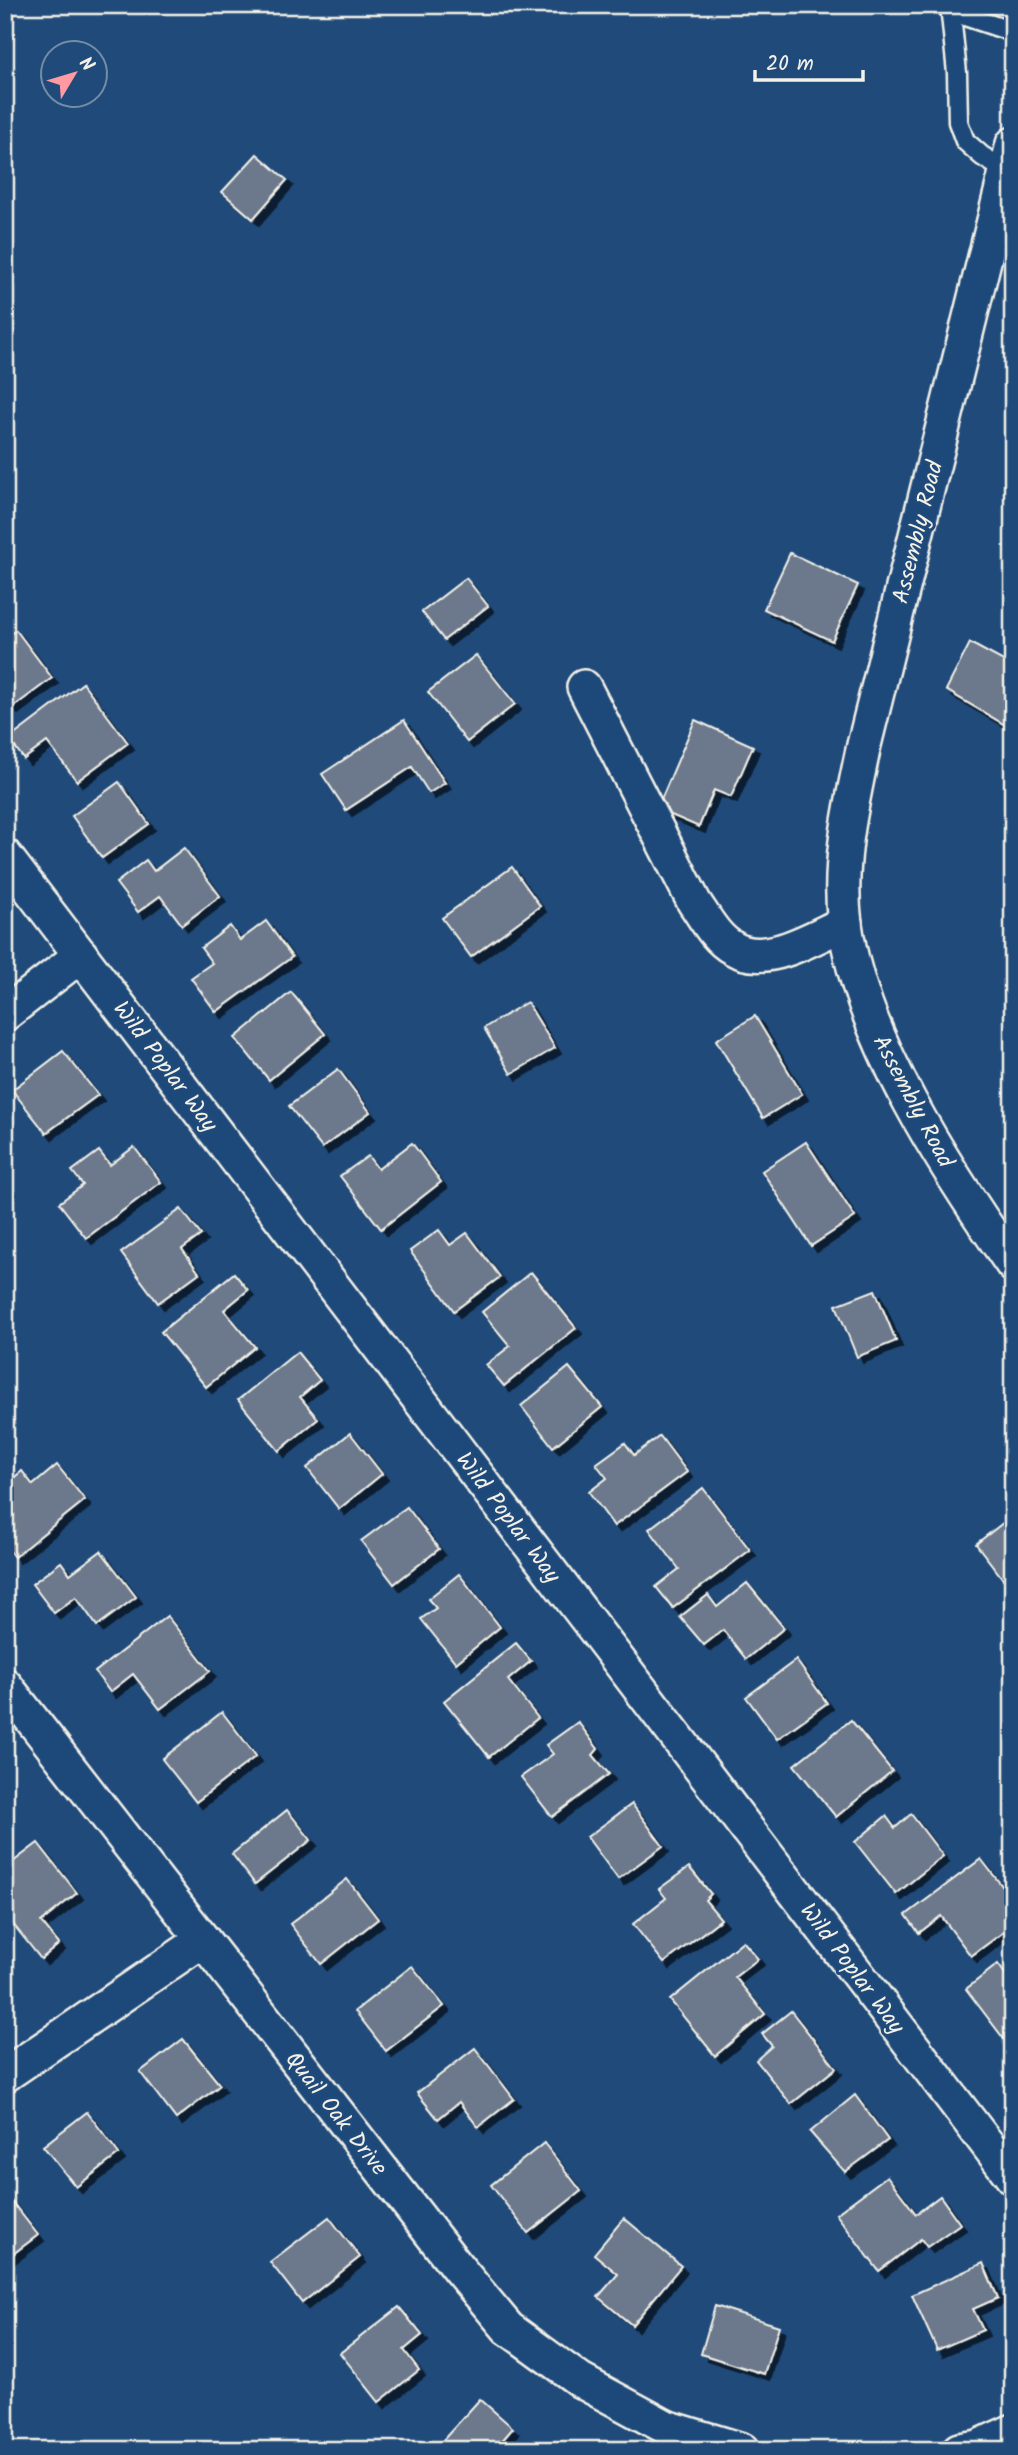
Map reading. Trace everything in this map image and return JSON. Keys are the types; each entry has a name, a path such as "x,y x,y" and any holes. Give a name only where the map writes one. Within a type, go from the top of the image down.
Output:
{"street":[{"name":"Assembly Road","path":"1010,158 1005,213 864,745 851,808 843,886 845,923 862,993 876,1031 896,1073 955,1177 1013,1265"},
{"path":"584,687 694,902 712,929 731,947 751,956 773,954 845,923"},
{"name":"Wild Poplar Way","path":"5,856 1013,2178"},
{"path":"5,1014 81,955"},
{"name":"Quail Oak Drive","path":"5,1685 458,2268 508,2328 581,2381 666,2427 742,2450"},
{"path":"5,2075 203,1940"},
{"path":"959,2450 978,2447 1013,2431"}],"lane":[{"path":"1010,158 982,156 965,141 958,122 957,73 950,8 1013,32"}],"building":[{"path":"257,154 287,180 253,219 222,192"},
{"path":"790,553 858,585 832,641 764,609"},
{"path":"466,578 488,606 444,640 422,612"},
{"path":"16,630 52,678 12,708 5,700 5,638"},
{"path":"970,643 1013,666 1012,729 946,690"},
{"path":"476,655 515,704 467,742 428,692"},
{"path":"83,683 128,743 77,781 47,742 24,759 9,739"},
{"path":"404,720 445,783 429,793 412,767 346,810 322,774"},
{"path":"695,720 753,746 731,797 714,790 699,827 657,809"},
{"path":"119,782 149,824 102,858 72,816"},
{"path":"184,848 220,896 182,925 160,896 138,912 116,883 146,860 154,871"},
{"path":"512,867 540,906 471,957 442,918"},
{"path":"266,921 292,957 216,1012 191,978 212,963 201,948 230,926 240,940"},
{"path":"291,992 325,1034 269,1080 235,1038"},
{"path":"527,1002 555,1048 511,1074 484,1028"},
{"path":"755,1016 802,1094 763,1118 716,1040"},
{"path":"63,1051 98,1095 46,1133 12,1090"},
{"path":"338,1069 370,1112 322,1148 289,1106"},
{"path":"806,1142 855,1217 811,1246 762,1171"},
{"path":"412,1143 441,1182 381,1229 340,1176 368,1156 378,1169"},
{"path":"134,1147 161,1182 86,1238 59,1203 83,1185 72,1171 99,1151 110,1165"},
{"path":"181,1209 201,1235 182,1249 199,1273 158,1303 121,1253"},
{"path":"439,1230 450,1245 467,1233 500,1277 454,1311 410,1251"},
{"path":"531,1272 576,1328 504,1386 486,1365 510,1346 482,1312"},
{"path":"234,1273 248,1290 224,1310 255,1347 206,1387 161,1332"},
{"path":"875,1290 896,1341 857,1357 836,1305"},
{"path":"297,1352 320,1380 300,1397 318,1419 279,1451 238,1400"},
{"path":"569,1367 602,1407 553,1447 521,1406"},
{"path":"350,1433 382,1474 339,1509 307,1468"},
{"path":"660,1436 687,1472 614,1526 589,1492 607,1478 596,1464 625,1443 634,1455"},
{"path":"57,1465 85,1500 14,1557 5,1545 5,1485 22,1471 33,1485"},
{"path":"703,1488 750,1550 673,1608 656,1587 679,1569 649,1529"},
{"path":"407,1507 439,1549 394,1584 361,1541"},
{"path":"1013,1515 1013,1571 1003,1579 976,1544"},
{"path":"101,1551 136,1597 97,1626 76,1597 54,1613 32,1584 61,1562 70,1574"},
{"path":"459,1574 500,1627 456,1663 421,1619 436,1608 428,1599"},
{"path":"747,1583 784,1628 746,1659 723,1630 704,1645 680,1617 708,1595 717,1607"},
{"path":"167,1616 210,1671 160,1709 133,1674 110,1692 95,1672"},
{"path":"516,1643 531,1661 508,1680 538,1718 489,1757 444,1701"},
{"path":"796,1660 827,1703 777,1739 746,1697"},
{"path":"222,1712 256,1756 196,1802 162,1759"},
{"path":"851,1720 892,1771 836,1817 794,1765"},
{"path":"578,1722 598,1749 593,1755 609,1774 552,1817 521,1777 553,1754 546,1745"},
{"path":"632,1804 663,1846 618,1879 587,1837"},
{"path":"287,1810 311,1840 255,1884 232,1854"},
{"path":"911,1814 943,1856 896,1894 855,1842 886,1816 895,1828"},
{"path":"38,1843 77,1893 41,1922 59,1944 41,1959 5,1914 5,1868"},
{"path":"981,1859 1013,1900 1013,1925 971,1956 941,1916 919,1933 906,1915"},
{"path":"689,1867 711,1894 705,1900 721,1919 664,1963 633,1924 666,1898 659,1889"},
{"path":"347,1879 378,1919 321,1964 290,1924"},
{"path":"743,1941 758,1959 735,1977 765,2014 715,2056 670,2000"},
{"path":"998,1964 1008,1978 1013,1975 1013,2045 1010,2047 966,1989"},
{"path":"412,1966 444,2006 386,2051 355,2011"},
{"path":"791,2011 836,2068 791,2104 756,2060 772,2046 762,2034"},
{"path":"183,2039 220,2085 176,2119 140,2072"},
{"path":"475,2048 514,2099 478,2127 459,2102 438,2119 417,2093"},
{"path":"855,2095 888,2140 845,2172 810,2132"},
{"path":"87,2112 119,2154 76,2187 43,2146"},
{"path":"544,2143 581,2191 528,2233 491,2185"},
{"path":"887,2176 916,2214 940,2196 960,2224 927,2247 921,2239 879,2271 836,2214"},
{"path":"5,2193 38,2235 5,2260"},
{"path":"329,2217 360,2257 302,2303 270,2262"},
{"path":"624,2218 681,2266 632,2325 598,2297 618,2274 594,2254"},
{"path":"983,2263 998,2298 973,2309 983,2330 937,2350 912,2295"},
{"path":"715,2306 779,2326 764,2374 701,2354"},
{"path":"399,2307 422,2335 404,2350 419,2370 379,2402 340,2353"},
{"path":"480,2399 513,2428 494,2450 434,2450"}]}
